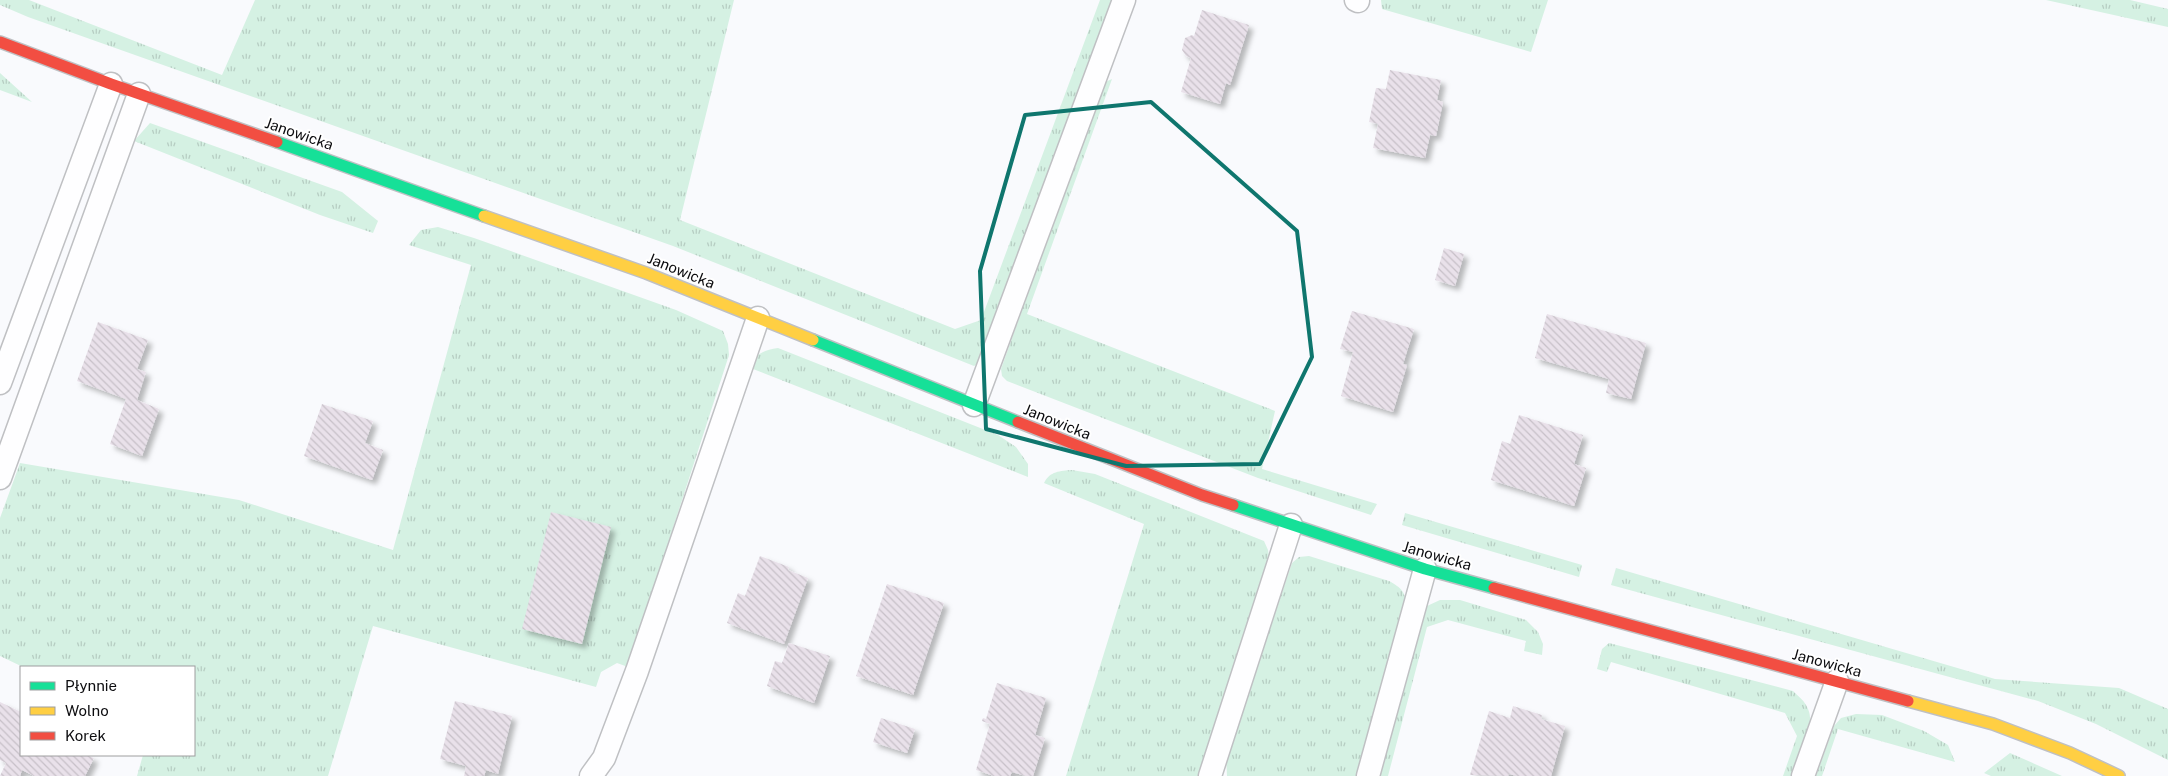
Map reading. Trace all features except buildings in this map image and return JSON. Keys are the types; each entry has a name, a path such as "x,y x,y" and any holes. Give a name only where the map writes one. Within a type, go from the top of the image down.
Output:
{"street":[{"name":"Janowicka","path":"0,42 111,84 646,273 1202,495 1424,569 1993,724 2070,753 2119,776"}],"lane":[{"path":"974,405 1124,0"},
{"path":"0,383 111,84"},
{"path":"0,478 139,94"},
{"path":"591,776 604,758 637,671 758,318"},
{"path":"1210,776 1291,525"},
{"path":"1368,776 1424,569"},
{"path":"1804,776 1837,681"}],"highlighted area":[{"path":"1151,102 1297,231 1312,357 1260,464 1126,466 986,429 980,271 1025,115"}],"green space":[{"path":"0,0 29,0 222,75 255,0 734,0 680,220 955,329 981,320 1100,0 1113,0 979,363 974,366 673,246 28,17 0,5"},
{"path":"1381,0 1548,0 1531,52 1382,9"},
{"path":"2046,0 2130,0 2168,9 2168,27"},
{"path":"0,73 32,102 0,90"},
{"path":"1112,79 1027,314 1275,411 1262,469 1377,504 1371,515 1258,478 1007,381 1002,376 1001,369 1103,83"},
{"path":"150,123 342,192 378,221 373,233 320,215 134,141"},
{"path":"438,227 474,238 676,310 723,331 728,344 729,355 628,667 617,663 601,672 596,687 373,626 328,776 137,776 143,756 195,756 195,666 21,666 0,656 0,518 20,463 239,500 393,550 471,265 409,245 421,230"},
{"path":"778,348 998,435 1016,447 1028,464 1028,477 748,367 760,353"},
{"path":"1072,470 1095,474 1264,541 1268,550 1270,562 1199,776 1066,776 1144,524 1044,483 1052,474 1059,471"},
{"path":"1405,513 1582,565 1579,577 1402,525"},
{"path":"1309,556 1389,581 1402,591 1406,601 1407,606 1357,776 1227,776 1226,757 1292,563 1299,557"},
{"path":"1616,568 1995,679 2119,688 2168,709 2168,760 2096,724 2038,701 1611,585"},
{"path":"1440,600 1460,600 1526,620 1538,632 1543,644 1542,655 1524,651 1526,641 1448,620 1427,627 1388,776 1376,776 1421,615 1427,606"},
{"path":"1609,643 1793,691 1802,699 1808,709 1810,724 1806,742 1793,776 1783,776 1797,736 1785,713 1611,662 1607,672 1597,669 1602,649"},
{"path":"1856,714 1882,715 1924,731 1948,745 1955,762 1838,729 1822,776 1816,776 1834,726 1841,718"},
{"path":"2010,753 2062,776 1991,776 1984,773"}],"traffic: fast":[{"path":"277,142 484,216"},
{"path":"813,340 1018,422"},
{"path":"1233,505 1425,569 1494,588"}],"traffic: slow":[{"path":"484,216 646,273 813,340"},
{"path":"1908,701 1993,724 2070,753 2119,776"}],"traffic: jam":[{"path":"0,42 111,84 277,142"},
{"path":"1018,422 1202,495 1233,505"},
{"path":"1494,588 1908,701"}]}
